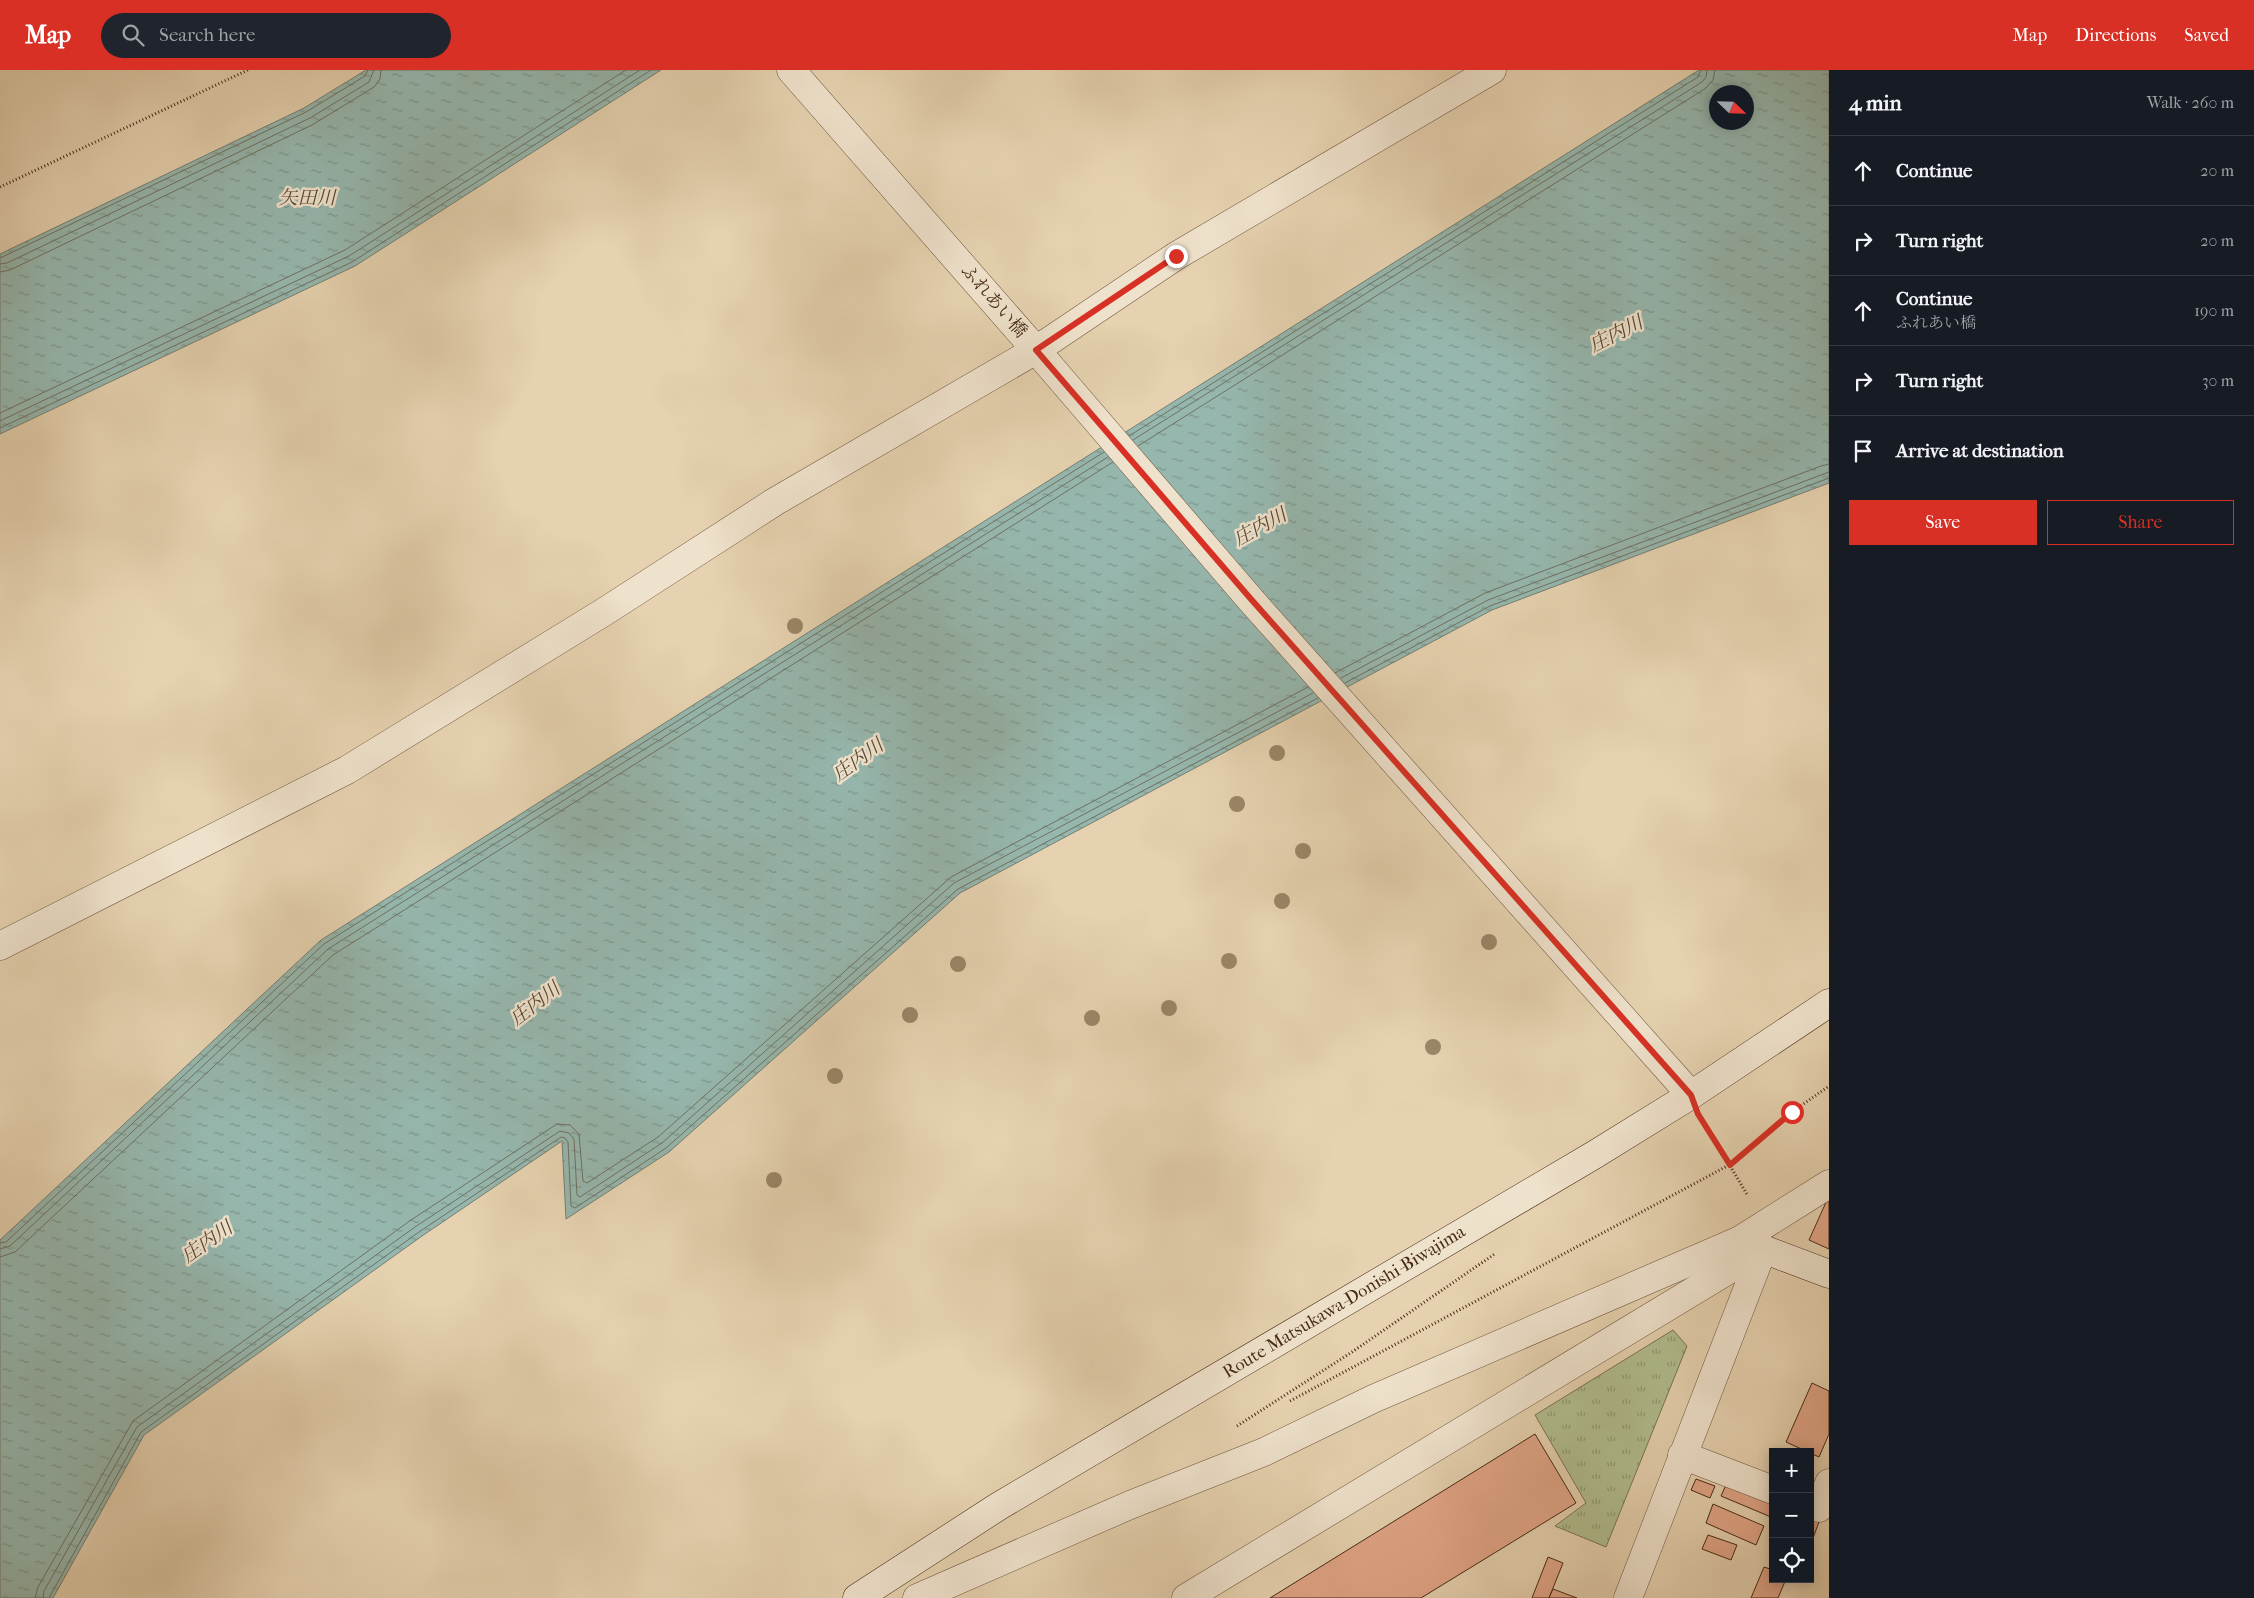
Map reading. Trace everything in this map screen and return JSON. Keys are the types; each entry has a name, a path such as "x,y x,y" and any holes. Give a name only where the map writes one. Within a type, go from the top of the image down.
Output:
{"street":[{"name":"ふれあい橋","path":"791,70 1009,318 1250,598 1691,1095"},
{"path":"0,946 347,770 604,612 776,501 1036,350 1176,256 1492,70"},
{"name":"Route Matsukawa-Donishi-Biwajima","path":"857,1598 999,1506 1594,1155 1691,1095 1829,1002"},
{"path":"1186,1598 1751,1244 1829,1184"},
{"path":"1628,1598 1682,1455 1751,1244"},
{"path":"917,1598 1130,1505 1264,1452 1373,1399 1751,1244 1829,1274"},
{"path":"1682,1455 1769,1488"},
{"path":"1814,1506 1819,1508 1829,1483"}],"path":[{"path":"0,187 248,70"},
{"path":"1286,1403 1730,1165 1792,1112 1829,1086"},
{"path":"1691,1095 1698,1114 1730,1165"},
{"path":"1229,1431 1352,1352 1504,1248"},
{"path":"1234,1431 1269,1412"}],"green space":[{"path":"1673,1330 1687,1346 1606,1547 1555,1526 1586,1503 1535,1415"}],"water":[{"name":"矢田川","path":"366,70 661,70 355,266 0,434 0,254 304,108"},
{"name":"庄内川","path":"1699,70 1829,70 1829,483 1492,610 960,893 669,1152 566,1219 562,1141 422,1236 144,1435 53,1598 0,1598 0,1240 321,940"}],"building":[{"path":"1827,1200 1829,1201 1829,1249 1809,1240"},
{"path":"1812,1383 1829,1391 1829,1434 1819,1457 1814,1455 1814,1448 1799,1448 1786,1442"},
{"path":"1535,1434 1576,1503 1421,1598 1270,1598"},
{"path":"1729,1478 1769,1494 1769,1516 1721,1496"},
{"path":"1696,1479 1715,1486 1710,1498 1691,1490"},
{"path":"1713,1504 1764,1526 1756,1545 1706,1523"},
{"path":"1814,1520 1819,1522 1814,1535"},
{"path":"1708,1535 1737,1545 1731,1560 1702,1549"},
{"path":"1548,1557 1563,1563 1549,1598 1532,1598"},
{"path":"1764,1567 1769,1569 1769,1583 1784,1583 1778,1598 1751,1598"},
{"path":"1553,1589 1577,1598 1549,1598"}],"route":[{"path":"1176,256 1036,350 1250,598 1691,1095 1698,1114 1730,1165 1792,1112"}]}
